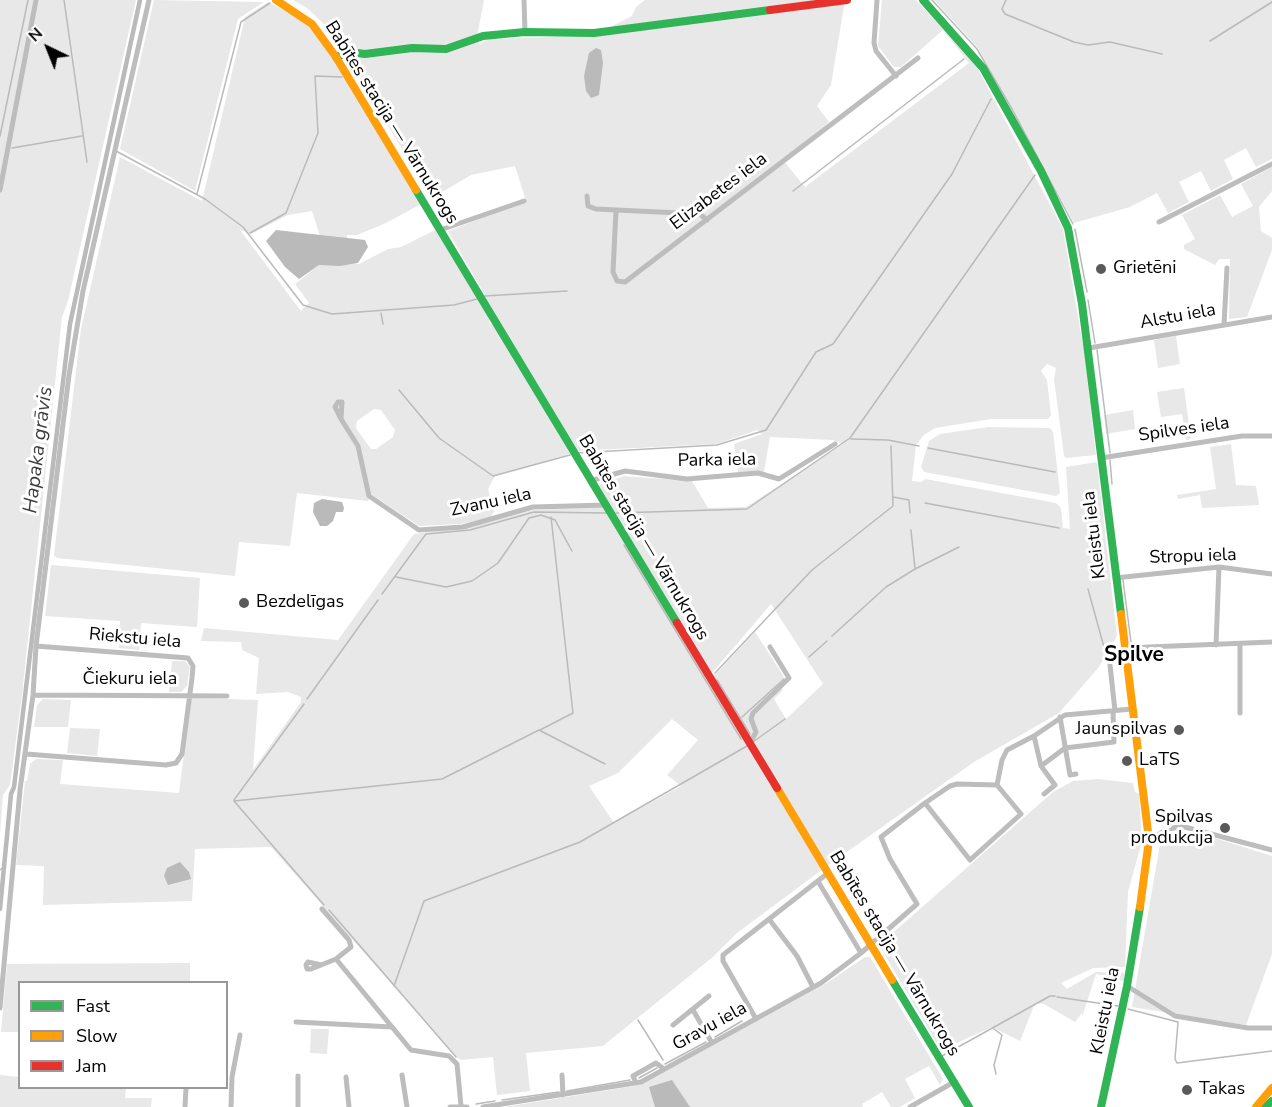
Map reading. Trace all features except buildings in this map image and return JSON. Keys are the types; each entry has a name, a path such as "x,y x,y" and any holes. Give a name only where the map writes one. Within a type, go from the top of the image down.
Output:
{"main road":[{"name":"Babītes stacija — Vārnukrogs","path":"276,0 312,24 336,57 969,1107"},
{"path":"336,57 349,52 365,54 412,48 446,49 483,36 525,32 594,33 847,0"},
{"name":"Kleistu iela","path":"923,0 968,48 983,68 1065,220 1074,253 1089,348 1115,578 1149,840 1127,986 1101,1107"},
{"path":"1256,1107 1272,1088"},
{"path":"1265,1107 1272,1101"}],"street":[{"path":"0,190 36,0"},
{"path":"0,1008 20,790 69,375 83,291 149,0"},
{"path":"524,0 525,32"},
{"path":"877,0 874,43 876,51 896,76"},
{"name":"Elizabetes iela","path":"616,210 613,272 614,277 621,283 918,58"},
{"path":"1159,222 1272,164"},
{"path":"587,196 591,208 700,214 707,220"},
{"path":"440,230 524,201"},
{"path":"1224,325 1227,268"},
{"name":"Alstu iela","path":"1089,348 1272,318"},
{"name":"Zvanu iela","path":"341,419 358,446 369,496 419,530 463,527 533,507 606,505"},
{"name":"Spilves iela","path":"1101,458 1242,436 1272,436"},
{"name":"Parka iela","path":"590,481 625,471 687,480 758,473 779,479 835,444"},
{"path":"1216,645 1219,567"},
{"name":"Stropu iela","path":"1115,578 1219,567 1272,574"},
{"path":"1124,648 1272,642"},
{"path":"1240,644 1240,713"},
{"name":"Riekstu iela","path":"26,754 166,765 176,763 182,754 193,666 188,658 36,646"},
{"path":"750,743 756,732 752,719 753,713 789,678 770,647"},
{"path":"1041,766 1065,748 1113,743 1114,711 1110,665"},
{"name":"Čiekuru iela","path":"33,695 227,696"},
{"path":"997,785 1002,760 1007,750 1034,736 1060,717 1132,709"},
{"path":"1060,717 1065,748 1073,775"},
{"path":"1034,736 1041,766 1055,785 1044,794"},
{"path":"957,784 997,785 1022,814 970,860 925,803 950,786 957,784"},
{"name":"Gravu iela","path":"483,1107 636,1083 813,987 861,954 917,904 884,847 881,837 925,803"},
{"path":"1149,840 1166,830 1181,826 1272,850"},
{"path":"756,1019 722,958 819,883 828,873"},
{"path":"819,883 861,954"},
{"path":"321,965 336,959 351,947 349,940 322,909"},
{"path":"769,920 797,956 813,987"},
{"path":"336,959 411,1050 449,1056 457,1064 464,1106 450,1107"},
{"path":"1127,986 1174,1016 1248,1028 1272,1028"},
{"path":"674,1025 709,996"},
{"path":"693,1010 712,1043"},
{"path":"296,1022 392,1027"},
{"path":"231,1107 232,1077 240,1035"},
{"path":"636,1083 633,1076 656,1063 664,1069"},
{"path":"402,1075 407,1107"},
{"path":"562,1075 563,1095"},
{"path":"298,1076 298,1107"},
{"path":"346,1077 349,1107"},
{"path":"910,1107 954,1082"},
{"path":"185,1107 186,1089"}],"shaded area":[{"path":"0,0 136,0 68,301 62,317 22,695 10,785 3,795 0,834"},
{"path":"154,0 264,2 238,19 195,191 120,149"},
{"path":"293,0 484,0 477,37 480,44 489,39 606,35 608,28 632,16 636,7 645,0 845,0 831,85 817,106 829,122 783,160 805,187 969,63 943,30 901,67 894,67 878,46 882,0 916,0 973,60 1063,229 1084,352 1096,455 1066,458 1064,456 1054,379 1056,368 1047,364 1041,371 1047,380 1051,415 1048,419 991,419 935,428 924,435 916,445 912,481 921,482 925,479 1056,503 1061,508 1063,528 1070,529 1066,467 1097,462 1117,636 1099,667 1059,713 974,762 827,866 737,933 714,956 603,1046 526,1053 530,1091 497,1095 493,1057 461,1060 456,1057 271,847 195,849 192,901 43,905 44,866 16,865 25,781 27,781 30,764 36,759 63,760 60,784 179,793 191,698 258,700 253,770 301,702 301,697 288,692 256,694 259,658 242,650 241,642 201,641 204,628 338,640 414,534 471,527 533,510 608,505 599,485 624,476 692,481 708,508 746,507 843,444 833,440 770,437 764,472 738,472 734,444 762,434 757,430 717,444 575,451 487,311 490,324 494,325 570,454 495,476 488,489 494,511 490,518 461,524 419,526 371,494 368,501 297,493 290,546 239,542 235,576 57,558 54,555 81,329 120,157 202,201 245,17 268,2 300,18 330,53 421,204 386,223 357,235 347,235 347,239 320,236 312,211 288,215 251,234 240,230 301,311 309,303 295,284 319,265 359,264 388,249 401,247 437,229 477,296 485,295 448,231 526,201 515,166 471,175 432,198 329,29 307,8","holes":["374,409 381,410 395,430 393,437 376,449 371,449 356,428 357,421","771,604 823,684 786,719 774,699 783,690 777,684 784,679 783,675 755,632 709,681 706,680","672,719 698,740 667,775 681,786 614,823 589,786 618,773"]},
{"path":"934,0 1272,0 1272,159 1256,167 1246,148 1224,160 1233,179 1211,191 1201,171 1179,182 1189,202 1168,213 1157,193 1130,207 1074,223 978,48"},
{"path":"596,48 601,50 603,63 599,95 591,98 586,91 584,76 589,53"},
{"path":"1272,167 1272,191 1259,207 1261,231 1272,238 1272,250 1247,317 1229,319 1230,259 1219,259 1215,265 1184,249 1184,245 1195,239 1182,215 1220,195 1232,217 1253,206 1241,184"},
{"path":"276,230 365,240 368,247 358,263 340,266 319,265 299,279 285,267 266,241"},
{"path":"1176,336 1180,364 1158,368 1154,340"},
{"path":"1184,388 1191,439 1186,440 1182,414 1161,417 1157,392"},
{"path":"1133,410 1135,429 1106,434 1104,415"},
{"path":"988,427 1050,428 1053,432 1060,493 1056,496 924,472 921,467 929,441 940,434"},
{"path":"1231,444 1236,485 1256,486 1259,505 1202,508 1200,495 1178,499 1177,495 1216,489 1210,447"},
{"path":"322,499 342,502 344,508 343,512 336,512 333,521 327,526 320,526 313,512 314,503"},
{"path":"51,565 200,578 197,627 141,623 139,650 119,648 120,621 45,616"},
{"path":"172,661 185,661 190,667 187,686 181,692 169,692"},
{"path":"43,699 71,700 68,727 34,727 37,705"},
{"path":"70,728 100,729 97,756 67,753"},
{"path":"1098,779 1133,783 1135,792 1139,794 1142,841 1128,892 1125,967 1093,968 1061,983 1067,989 1096,972 1124,973 1124,981 1096,974 1082,1017 1082,1013 1075,1022 1044,1004 1035,1003 1020,1041 992,1027 941,1050 879,945 1053,792 1073,781"},
{"path":"1181,832 1218,839 1272,856 1272,954 1246,1025 1132,1007 1160,844"},
{"path":"180,862 189,872 191,879 168,885 164,876 167,868"},
{"path":"865,957 870,957 943,1079 940,1085 929,1066 905,1079 915,1098 900,1107 891,1107 882,1092 862,1104 863,1107 504,1107 640,1085 827,983"},
{"path":"190,963 190,981 18,981 18,1032 1,1032 7,964"},
{"path":"311,1029 329,1029 327,1054 310,1053"},
{"path":"0,1075 18,1077 18,1089 126,1089 125,1098 152,1098 151,1107 0,1107"},
{"path":"672,1080 690,1107 655,1107 649,1087"}],"waterway":[{"path":"0,136 28,0"},
{"path":"64,0 87,162"},
{"name":"Hapaka grāvis","path":"0,909 11,794 14,787 70,324 140,0"},
{"path":"932,0 977,49 1012,109 1073,224"},
{"path":"1006,0 1002,9 1005,14 1074,42 1088,45 1110,42 1162,54"},
{"path":"1210,41 1272,2"},
{"path":"197,194 241,22 270,3"},
{"path":"793,191 964,59"},
{"path":"250,233 286,213 318,133 315,76 342,77"},
{"path":"577,453 717,445 766,430 816,352 833,344 952,174 991,99"},
{"path":"12,148 82,136"},
{"path":"116,151 205,199 243,227 303,305 332,314 454,305 477,299"},
{"path":"616,513 747,509 850,438 1035,175"},
{"path":"1075,229 1087,292"},
{"path":"485,296 567,291"},
{"path":"1088,300 1095,343"},
{"path":"381,313 383,324"},
{"path":"1097,350 1110,453"},
{"path":"399,390 439,438 493,476 570,455"},
{"path":"851,439 888,440 919,446"},
{"path":"715,673 812,570 893,506 891,446"},
{"path":"928,448 1055,472"},
{"path":"1110,460 1112,484"},
{"path":"893,497 909,500 910,513"},
{"path":"925,503 1059,528"},
{"path":"382,594 426,534 470,530 534,512 606,513"},
{"path":"396,577 446,587 472,581 498,563 529,518 541,515 555,520 572,551"},
{"path":"540,730 573,713 551,517"},
{"path":"832,636 886,587 915,569 911,530"},
{"path":"624,545 741,739"},
{"path":"915,569 959,547"},
{"path":"1123,580 1131,642"},
{"path":"1088,589 1107,658"},
{"path":"307,699 378,600"},
{"path":"809,657 827,641"},
{"path":"742,717 784,679"},
{"path":"717,680 750,734"},
{"path":"234,800 304,704"},
{"path":"753,742 785,719"},
{"path":"234,801 442,779 539,730 605,764"},
{"path":"394,986 424,901 580,842 747,746"},
{"path":"234,801 324,905"},
{"name":"Hapaka grāvis","path":"0,870 4,867"},
{"path":"329,910 456,1057"},
{"path":"942,1056 1050,996 1055,996"},
{"path":"1057,997 1118,1006"},
{"path":"1128,1009 1178,1022 1175,1059 1177,1063 1272,1051"},
{"path":"638,1020 663,1060"},
{"path":"715,1037 742,1021"},
{"path":"994,1029 1002,1035 994,1065 996,1074"},
{"path":"665,1064 706,1042"},
{"path":"639,1078 657,1068"},
{"path":"567,1091 630,1080"},
{"path":"502,1100 559,1092"},
{"path":"476,1104 495,1101"}],"traffic: fast":[{"path":"923,0 983,68 1041,171 1068,228 1082,304 1121,614"},
{"path":"336,57 349,52 365,54 412,48 446,49 483,36 525,32 594,33 770,10"},
{"path":"416,190 677,623"},
{"path":"1101,1107 1127,986 1140,907"},
{"path":"892,980 969,1107"},
{"path":"1265,1107 1272,1101"}],"traffic: slow":[{"path":"276,0 312,24 336,57 416,190"},
{"path":"1121,614 1149,840 1140,907"},
{"path":"777,788 892,980"},
{"path":"1256,1107 1272,1088"}],"traffic: jam":[{"path":"770,10 847,0"},
{"path":"677,623 777,788"}],"place":[{"name":"Grietēni","path":"1101,269"},
{"name":"Bezdelīgas","path":"244,603"},
{"name":"Jaunspilvas","path":"1179,730"},
{"name":"LaTS","path":"1127,761"},
{"name":"Spilvas produkcija","path":"1225,828"},
{"name":"Takas","path":"1187,1090"}],"district":[{"name":"Spilve","path":"1134,656"}]}
